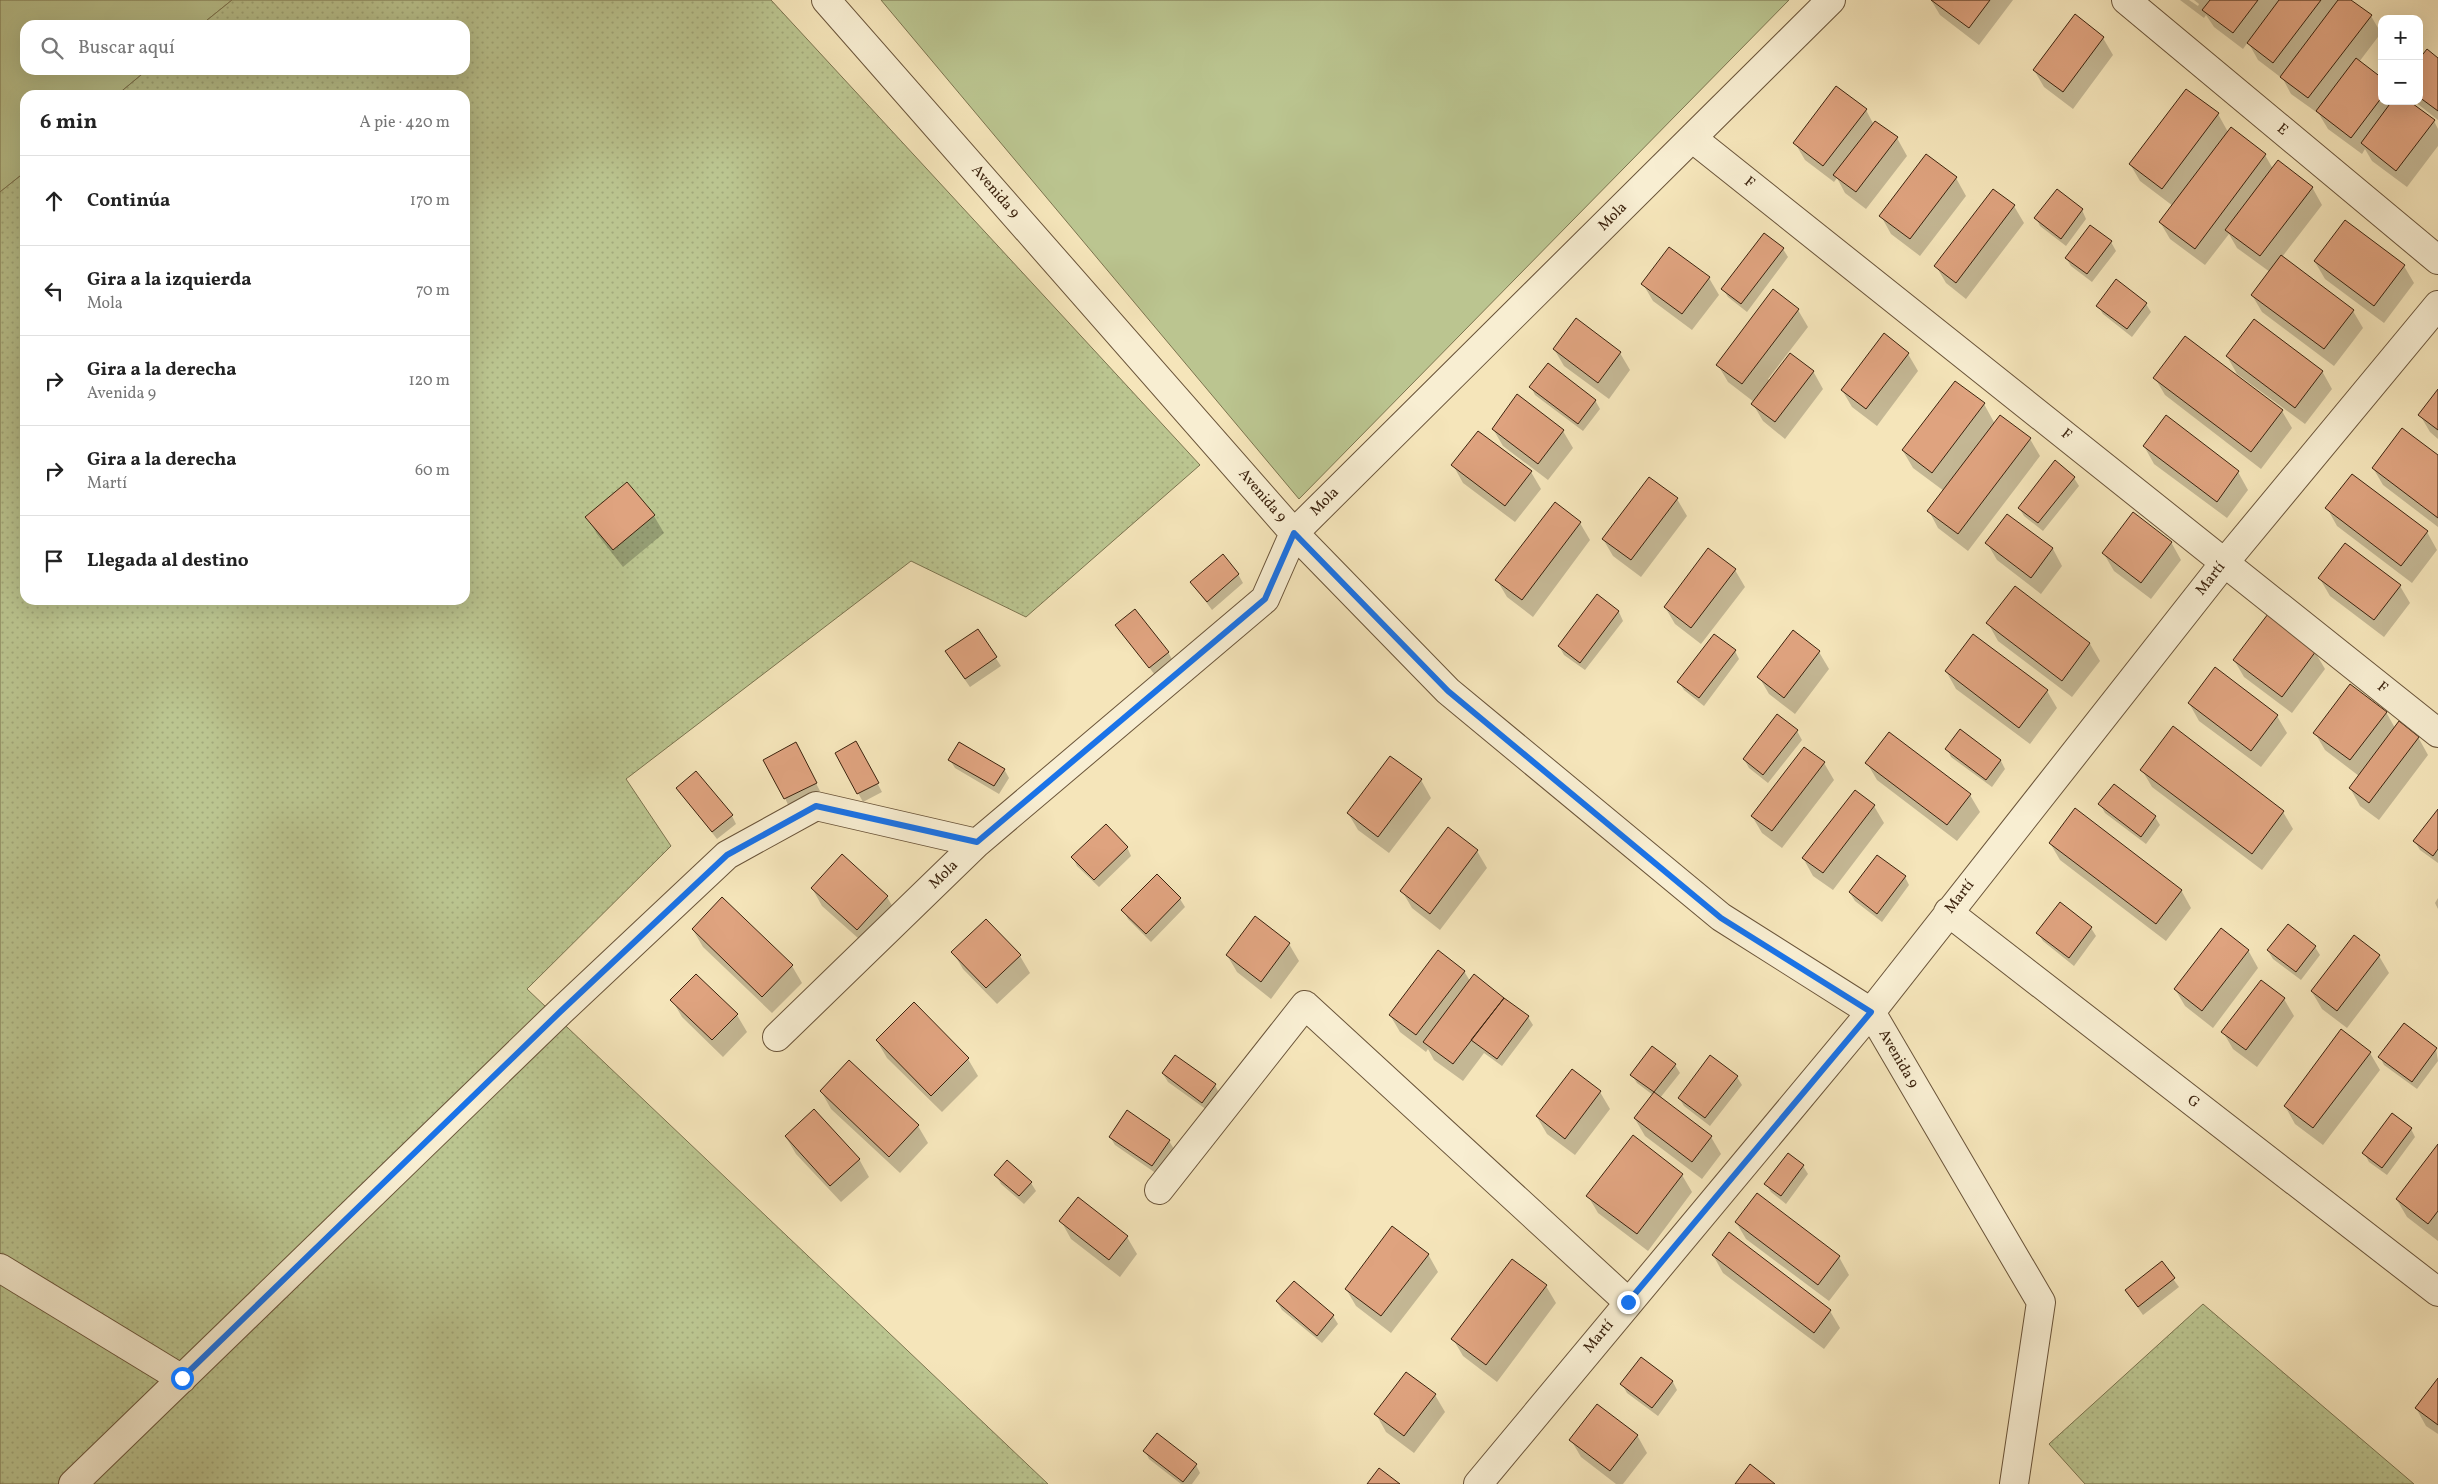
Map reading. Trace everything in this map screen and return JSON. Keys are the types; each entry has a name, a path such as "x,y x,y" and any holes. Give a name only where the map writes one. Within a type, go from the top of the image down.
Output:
{"street":[{"name":"Avenida 9","path":"826,0 1294,533 1448,691 1721,918 1871,1012 2041,1302 2014,1484"},
{"name":"Mola","path":"776,1037 977,842 1265,599 1294,533 1831,0"},
{"name":"E","path":"2126,0 2438,260"},
{"name":"F","path":"1692,138 2438,733"},
{"name":"Martí","path":"1478,1484 1871,1012 2225,562 2438,305"},
{"path":"73,1484 561,1011 727,855 816,806 977,842"},
{"name":"G","path":"1948,912 2438,1292"},
{"path":"1159,1190 1305,1004 1628,1302"},
{"path":"0,1268 182,1378"}],"green space":[{"path":"0,0 232,0 207,20 20,20 20,75 141,75 123,90 20,90 20,176 0,192"},
{"path":"232,0 771,0 1200,465 1026,617 911,561 626,779 671,846 527,989 1048,1484 0,1484 0,192 20,176 20,605 470,605 470,90 123,90 141,75 470,75 470,20 207,20"},
{"path":"881,0 1789,0 1299,499"},
{"path":"2203,1304 2414,1484 2085,1484 2049,1444"}],"building":[{"path":"1931,0 1990,0 1969,28"},
{"path":"2210,0 2258,0 2233,33 2202,10"},
{"path":"2279,0 2321,0 2273,63 2247,43"},
{"path":"2338,0 2351,0 2372,15 2308,98 2280,77"},
{"path":"2075,14 2104,37 2063,92 2033,70"},
{"path":"2427,49 2438,58 2438,111 2423,100 2423,54"},
{"path":"2356,58 2378,75 2378,102 2351,138 2316,111"},
{"path":"1836,86 1867,109 1823,166 1793,143"},
{"path":"2186,89 2219,113 2162,189 2129,164"},
{"path":"2389,105 2414,105 2435,120 2396,171 2361,143"},
{"path":"1875,121 1898,137 1856,192 1833,175"},
{"path":"2231,127 2266,154 2195,249 2159,222"},
{"path":"1926,154 1957,177 1910,239 1879,216"},
{"path":"2278,160 2313,187 2260,256 2225,230"},
{"path":"1993,189 2015,205 1956,283 1934,266"},
{"path":"2057,189 2083,209 2061,239 2034,218"},
{"path":"2345,220 2405,265 2374,306 2314,261"},
{"path":"2090,225 2112,241 2087,274 2065,258"},
{"path":"1764,233 1784,248 1741,304 1721,289"},
{"path":"1669,247 1710,277 1682,314 1641,284"},
{"path":"2281,255 2354,310 2324,349 2251,295"},
{"path":"2116,279 2147,303 2127,329 2096,306"},
{"path":"1773,289 1799,309 1742,384 1716,365"},
{"path":"1576,318 1621,352 1598,383 1553,349"},
{"path":"2254,319 2323,371 2295,408 2226,356"},
{"path":"1884,333 1909,353 1866,409 1841,390"},
{"path":"2185,336 2283,410 2251,452 2153,378"},
{"path":"1790,353 1814,371 1775,422 1751,404"},
{"path":"1548,363 1596,400 1578,424 1529,387"},
{"path":"1955,381 1985,403 1932,473 1902,450"},
{"path":"2438,389 2438,430 2418,415"},
{"path":"1517,394 1564,430 1538,464 1492,429"},
{"path":"2000,415 2031,438 1958,534 1927,511"},
{"path":"2166,415 2239,471 2217,502 2143,446"},
{"path":"2402,428 2438,455 2438,518 2372,468"},
{"path":"1478,431 1532,471 1505,506 1451,465"},
{"path":"2055,460 2075,477 2038,523 2018,508"},
{"path":"2352,474 2428,531 2401,566 2325,508"},
{"path":"1649,477 1678,498 1631,560 1602,539"},
{"path":"627,482 655,515 613,550 585,517"},
{"path":"1555,502 1581,522 1522,600 1495,580"},
{"path":"2133,512 2172,542 2141,583 2102,553"},
{"path":"2007,514 2053,548 2031,578 1985,543"},
{"path":"2345,543 2401,585 2374,620 2318,578"},
{"path":"1708,548 1736,569 1691,628 1664,607"},
{"path":"1223,554 1239,574 1207,602 1190,582"},
{"path":"2015,586 2090,643 2062,681 1986,623"},
{"path":"1597,594 1619,611 1580,663 1558,646"},
{"path":"1135,609 1169,652 1149,668 1115,625"},
{"path":"2268,614 2316,651 2282,697 2233,660"},
{"path":"978,629 997,657 965,679 945,651"},
{"path":"1793,630 1820,651 1784,698 1757,677"},
{"path":"1714,634 1736,650 1699,698 1677,682"},
{"path":"1973,634 2048,690 2019,728 1945,671"},
{"path":"2215,667 2278,715 2251,751 2188,703"},
{"path":"2350,684 2387,712 2350,760 2313,733"},
{"path":"1777,714 1798,730 1763,775 1743,759"},
{"path":"2399,721 2419,737 2369,803 2349,788"},
{"path":"2173,726 2284,811 2252,854 2140,770"},
{"path":"1960,729 2001,760 1986,780 1945,749"},
{"path":"1889,732 1971,794 1947,825 1865,763"},
{"path":"856,741 879,783 857,794 835,753"},
{"path":"796,742 817,783 784,799 763,760"},
{"path":"959,742 1005,769 994,786 948,760"},
{"path":"1804,747 1825,762 1772,831 1751,816"},
{"path":"1390,756 1422,779 1378,837 1347,813"},
{"path":"696,771 733,815 712,832 676,788"},
{"path":"2114,784 2156,816 2141,837 2098,804"},
{"path":"1855,790 1875,805 1823,873 1802,858"},
{"path":"2075,808 2182,890 2156,924 2049,843"},
{"path":"2438,809 2438,849 2433,856 2413,841"},
{"path":"1106,824 1128,847 1094,880 1071,857"},
{"path":"1448,827 1478,850 1430,914 1400,891"},
{"path":"842,854 888,896 857,930 811,888"},
{"path":"1877,855 1906,876 1877,914 1849,892"},
{"path":"1157,874 1181,898 1146,934 1121,910"},
{"path":"722,897 793,965 762,997 692,929"},
{"path":"2060,902 2092,927 2069,958 2036,933"},
{"path":"1255,916 1290,943 1261,982 1226,955"},
{"path":"986,919 1021,955 986,988 951,952"},
{"path":"2288,924 2316,946 2296,972 2267,950"},
{"path":"2221,928 2249,950 2202,1011 2174,989"},
{"path":"2354,935 2380,955 2337,1011 2311,991"},
{"path":"1438,950 1465,971 1416,1035 1389,1015"},
{"path":"696,974 738,1014 712,1040 670,1000"},
{"path":"1474,974 1504,998 1453,1064 1423,1042"},
{"path":"2261,980 2285,998 2246,1050 2221,1032"},
{"path":"1504,998 1529,1016 1497,1059 1471,1040"},
{"path":"914,1002 969,1058 931,1096 876,1040"},
{"path":"2404,1023 2437,1048 2412,1082 2378,1057"},
{"path":"2341,1029 2371,1052 2313,1128 2284,1106"},
{"path":"1652,1046 1676,1064 1654,1092 1630,1075"},
{"path":"1175,1055 1216,1084 1202,1103 1162,1073"},
{"path":"1710,1055 1738,1076 1705,1118 1678,1098"},
{"path":"849,1060 919,1125 889,1157 820,1091"},
{"path":"1572,1069 1601,1091 1565,1139 1536,1116"},
{"path":"1654,1092 1712,1136 1692,1162 1634,1118"},
{"path":"814,1109 860,1159 830,1186 785,1136"},
{"path":"1127,1110 1170,1140 1152,1166 1109,1137"},
{"path":"2392,1113 2412,1128 2382,1168 2362,1153"},
{"path":"1633,1135 1683,1174 1637,1234 1586,1196"},
{"path":"2438,1144 2438,1211 2428,1224 2396,1199"},
{"path":"1788,1153 1804,1165 1781,1196 1764,1184"},
{"path":"1007,1160 1032,1182 1019,1196 994,1175"},
{"path":"1757,1193 1840,1256 1818,1285 1735,1222"},
{"path":"1078,1197 1128,1236 1109,1260 1059,1221"},
{"path":"1392,1226 1429,1254 1381,1316 1345,1289"},
{"path":"1729,1232 1831,1310 1814,1333 1712,1255"},
{"path":"1512,1259 1547,1285 1486,1365 1451,1339"},
{"path":"2162,1261 2175,1278 2138,1307 2125,1290"},
{"path":"1294,1281 1334,1315 1317,1336 1276,1301"},
{"path":"1641,1357 1673,1381 1652,1408 1620,1384"},
{"path":"1406,1372 1436,1394 1404,1436 1374,1414"},
{"path":"2438,1378 2438,1425 2415,1408"},
{"path":"1597,1404 1638,1435 1610,1471 1569,1440"},
{"path":"1157,1433 1197,1464 1183,1482 1143,1451"},
{"path":"1750,1464 1775,1484 1735,1484"},
{"path":"1379,1468 1400,1484 1367,1484"}],"route":[{"path":"182,1378 561,1011 727,855 816,806 977,842 1265,599 1294,533 1448,691 1721,918 1871,1012 1628,1302"}]}
